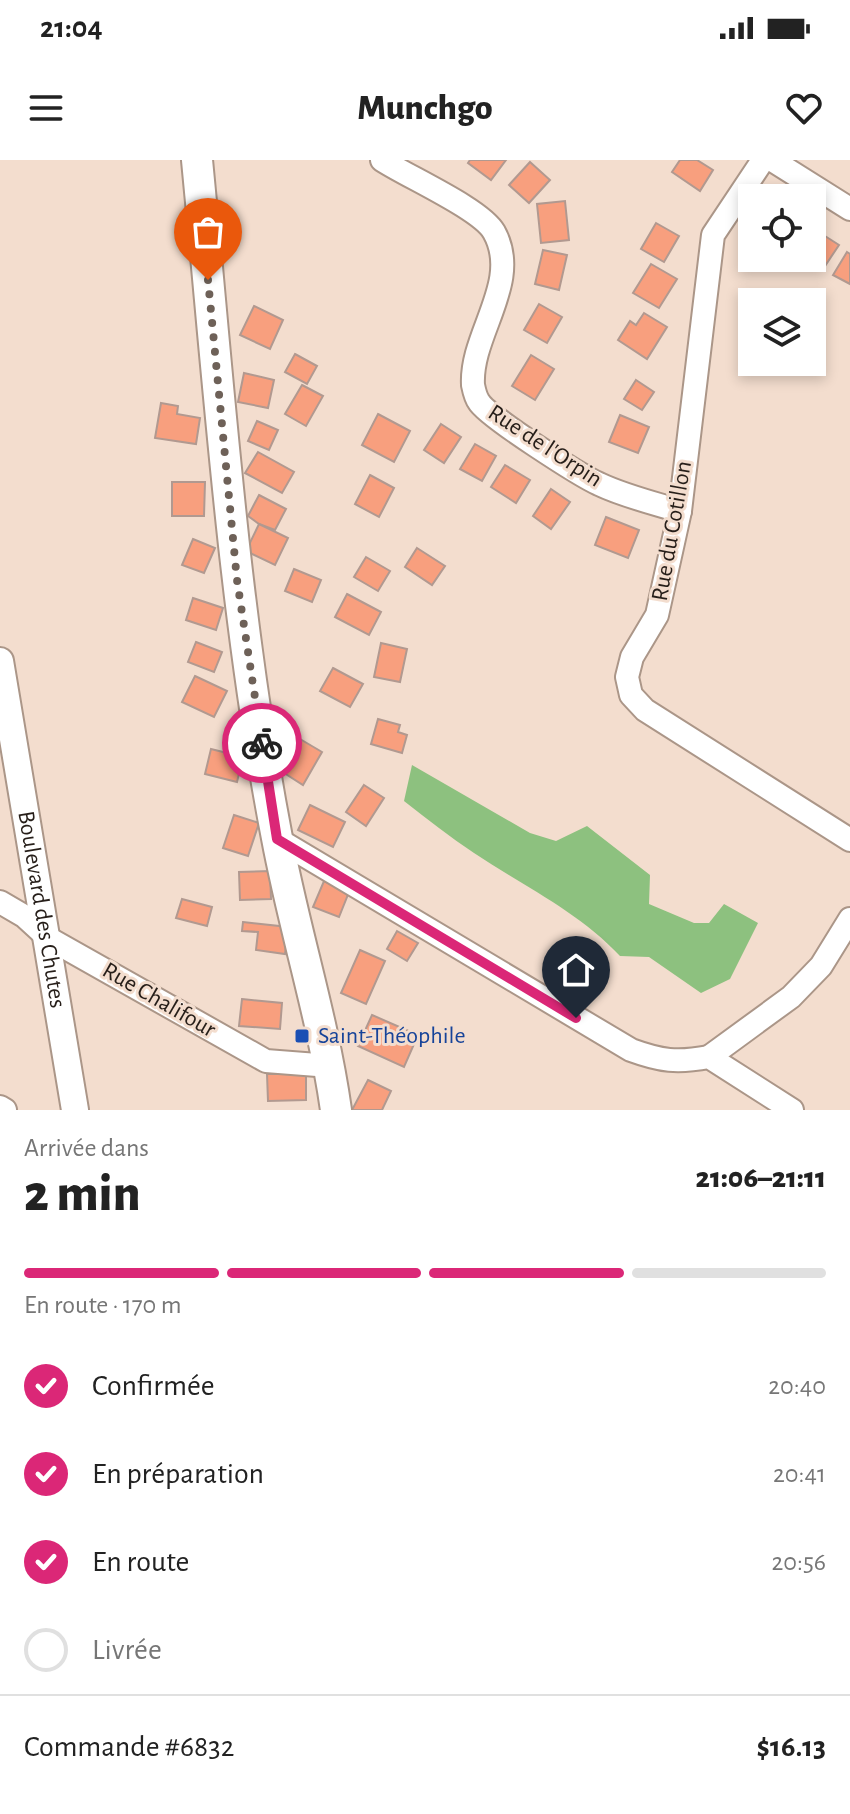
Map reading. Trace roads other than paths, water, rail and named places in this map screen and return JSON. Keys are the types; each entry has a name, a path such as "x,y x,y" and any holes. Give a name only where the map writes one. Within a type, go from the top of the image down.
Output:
{"main road":[{"path":"197,160 237,580 277,839 330,1066 336,1110"}],"street":[{"name":"Rue de l'Orpin","path":"382,160 476,215 493,230 503,254 500,285 475,366 473,387 479,404 508,427 597,484 680,511"},
{"name":"Rue du Cotillon","path":"763,160 713,235 680,511 657,615 632,657 627,677 631,695 645,710 850,840"},
{"path":"772,160 850,209"},
{"name":"Boulevard des Chutes","path":"0,661 75,1110"},
{"path":"277,839 631,1050 661,1061 709,1057 791,997 821,966 850,919"},
{"name":"Rue Chalifour","path":"0,902 24,916 48,938 266,1061 330,1066"},
{"path":"709,1057 792,1110"}],"place":[{"name":"Saint-Théophile","path":"302,1036"}]}
